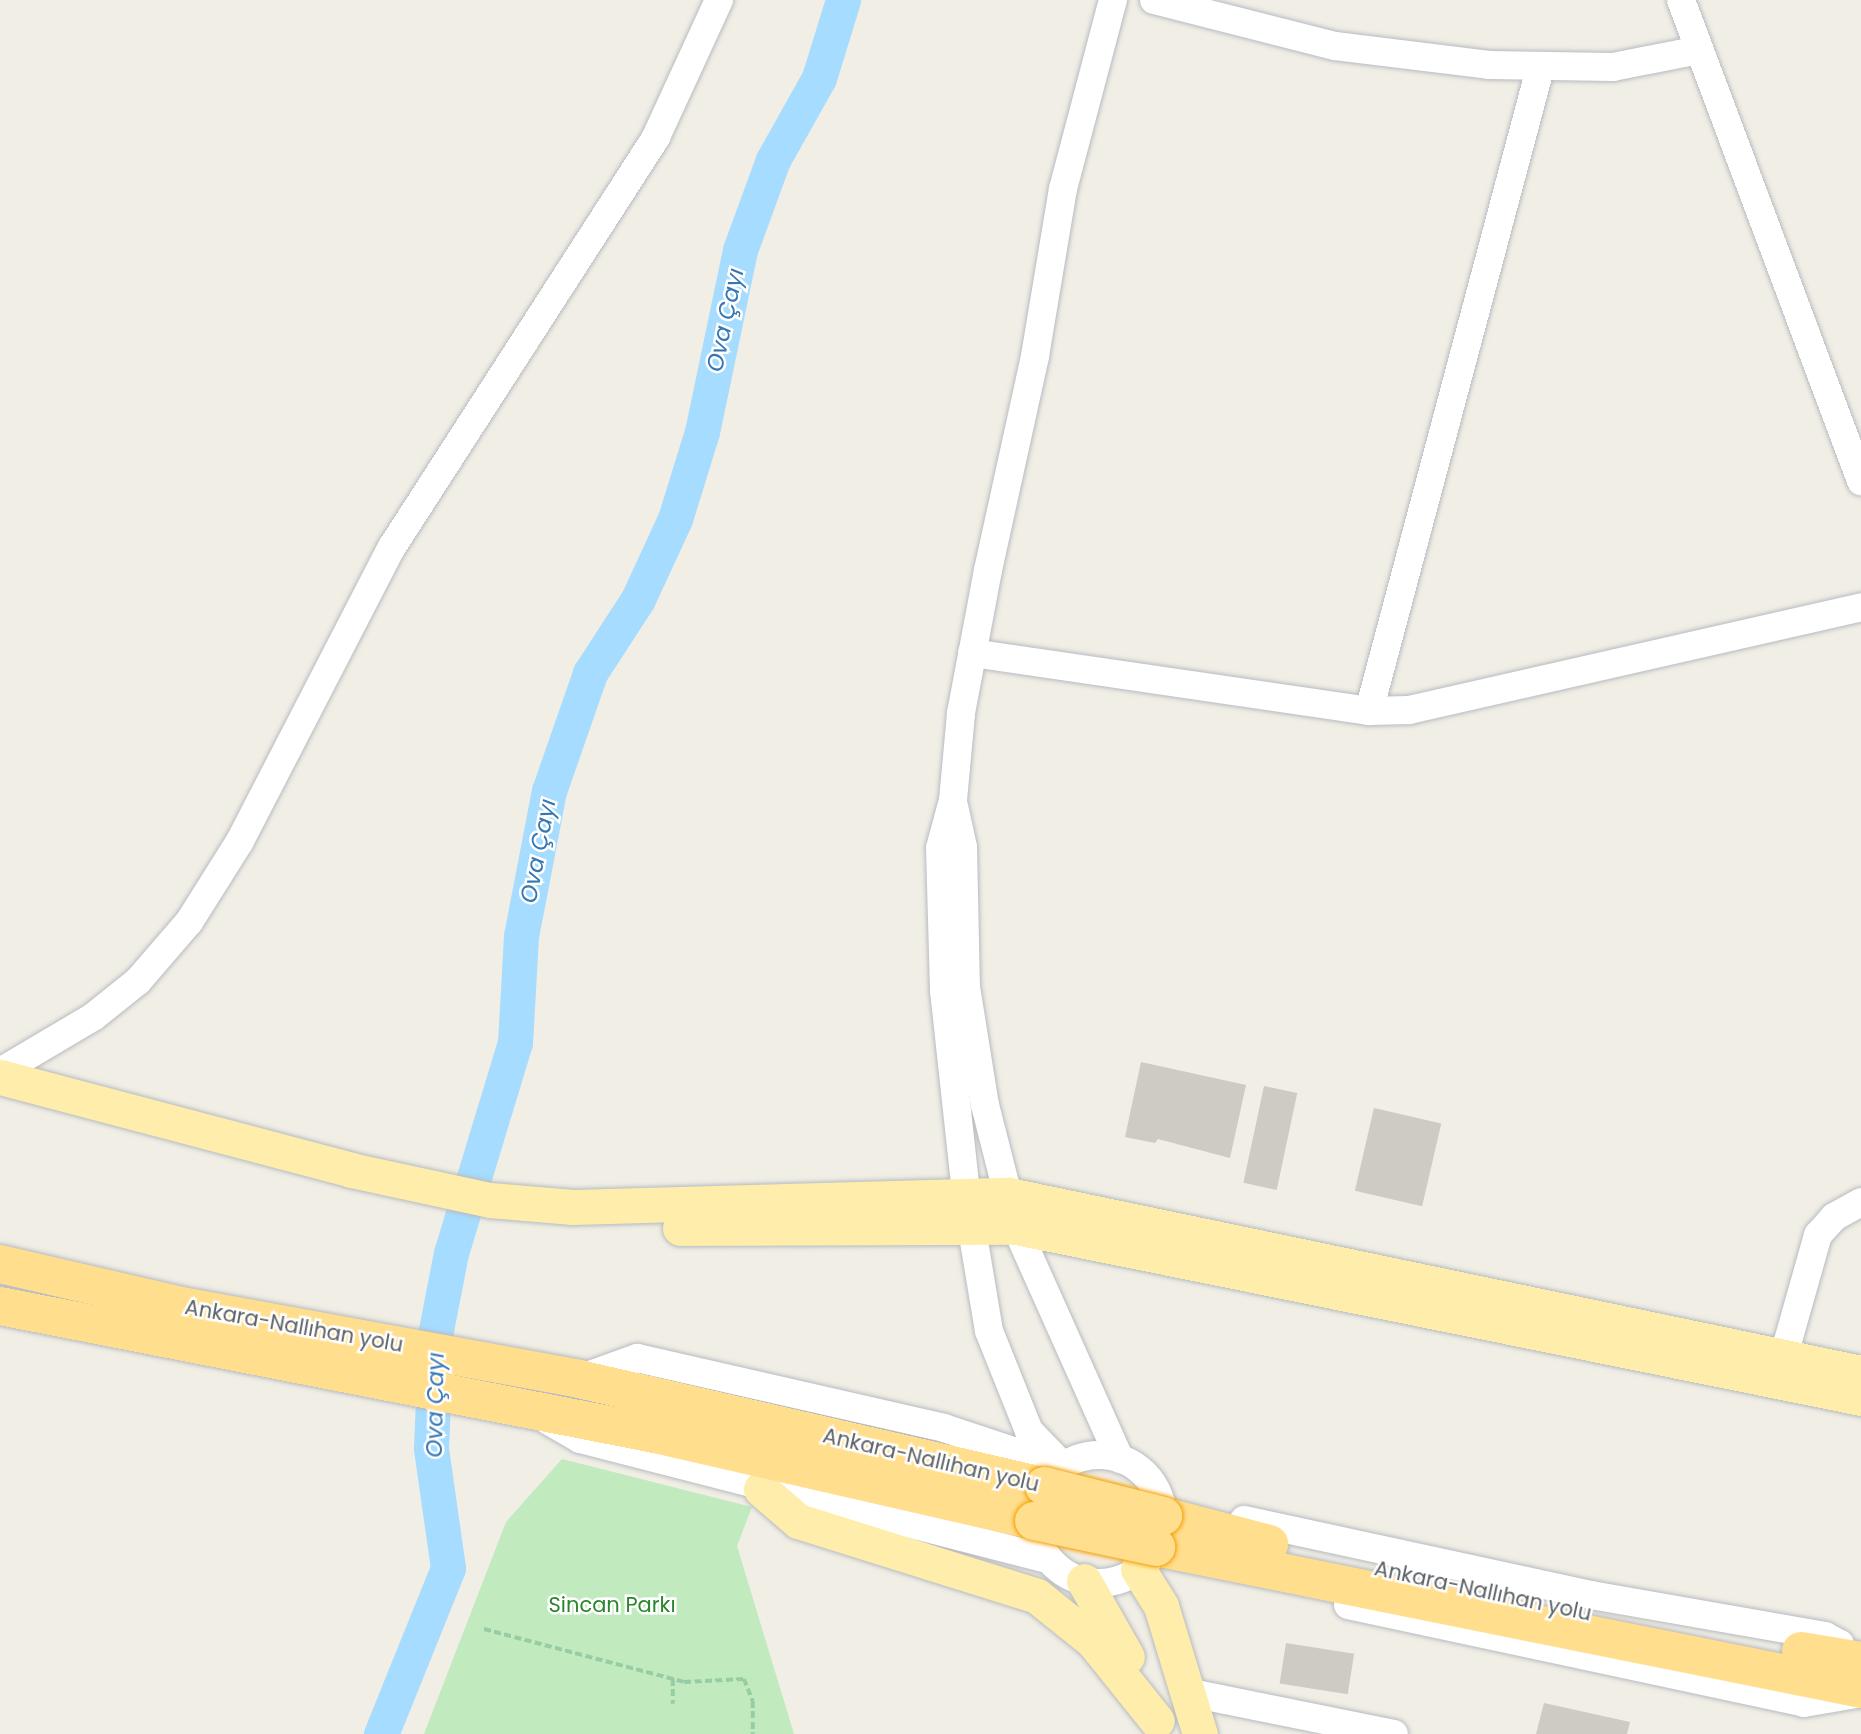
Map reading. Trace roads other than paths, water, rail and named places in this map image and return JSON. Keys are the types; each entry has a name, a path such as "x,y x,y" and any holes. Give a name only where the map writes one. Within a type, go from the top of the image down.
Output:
{"highway":[{"name":"Ankara-Nallıhan yolu","path":"0,1264 532,1410 997,1515 1050,1485"},
{"name":"Ankara-Nallıhan yolu","path":"0,1306 579,1379 1050,1485 1152,1538 1861,1691"},
{"path":"997,1515 1011,1506 1016,1494 1006,1474"},
{"name":"Ankara-Nallıhan yolu","path":"1152,1538 1454,1587 1861,1661"}],"main road":[{"path":"0,1074 351,1170 491,1200 613,1206 966,1193 1013,1211 1861,1398"},
{"path":"0,1098 432,1214 535,1228 970,1227 1013,1211 1784,1356 1861,1373"},
{"path":"761,1489 799,1521 1037,1597 1093,1641 1160,1727"},
{"path":"1152,1538 1161,1606 1200,1734"},
{"path":"1084,1581 1160,1727"}],"street":[{"path":"0,1074 93,1017 138,981 190,922 247,829 392,547 656,137 719,0"},
{"path":"1050,1485 1029,1431 1013,1400 989,1331 970,1227 939,916 940,848 953,800 972,653 1035,356 1063,189 1113,0"},
{"path":"1154,0 1335,46 1540,69 1613,67 1699,50"},
{"path":"1681,0 1861,481"},
{"path":"1369,711 1540,69"},
{"path":"972,653 1369,711 1409,710 1861,607"},
{"path":"953,800 963,847 966,987 985,1105 1013,1211 1121,1459"},
{"path":"1784,1356 1818,1235 1834,1217 1861,1202"},
{"path":"579,1379 637,1358 944,1429 1050,1485"},
{"path":"532,1410 580,1439 761,1489 1048,1559 1084,1581 1112,1581 1152,1538"},
{"path":"1048,1559 1038,1538 1036,1505 1050,1485 1097,1455 1121,1459 1141,1471 1152,1538"},
{"path":"1152,1538 1591,1595 1825,1636 1861,1656"},
{"path":"1186,1692 1394,1734"}],"waterway":[{"name":"Ova Çayı","path":"381,1734 448,1568 431,1448 436,1330 451,1253 515,1043 521,936 549,791 590,673 638,599 675,519 702,432 740,250 773,160 819,78 843,0"}],"park label":[{"name":"Sincan Parkı","path":"612,1605"}]}
